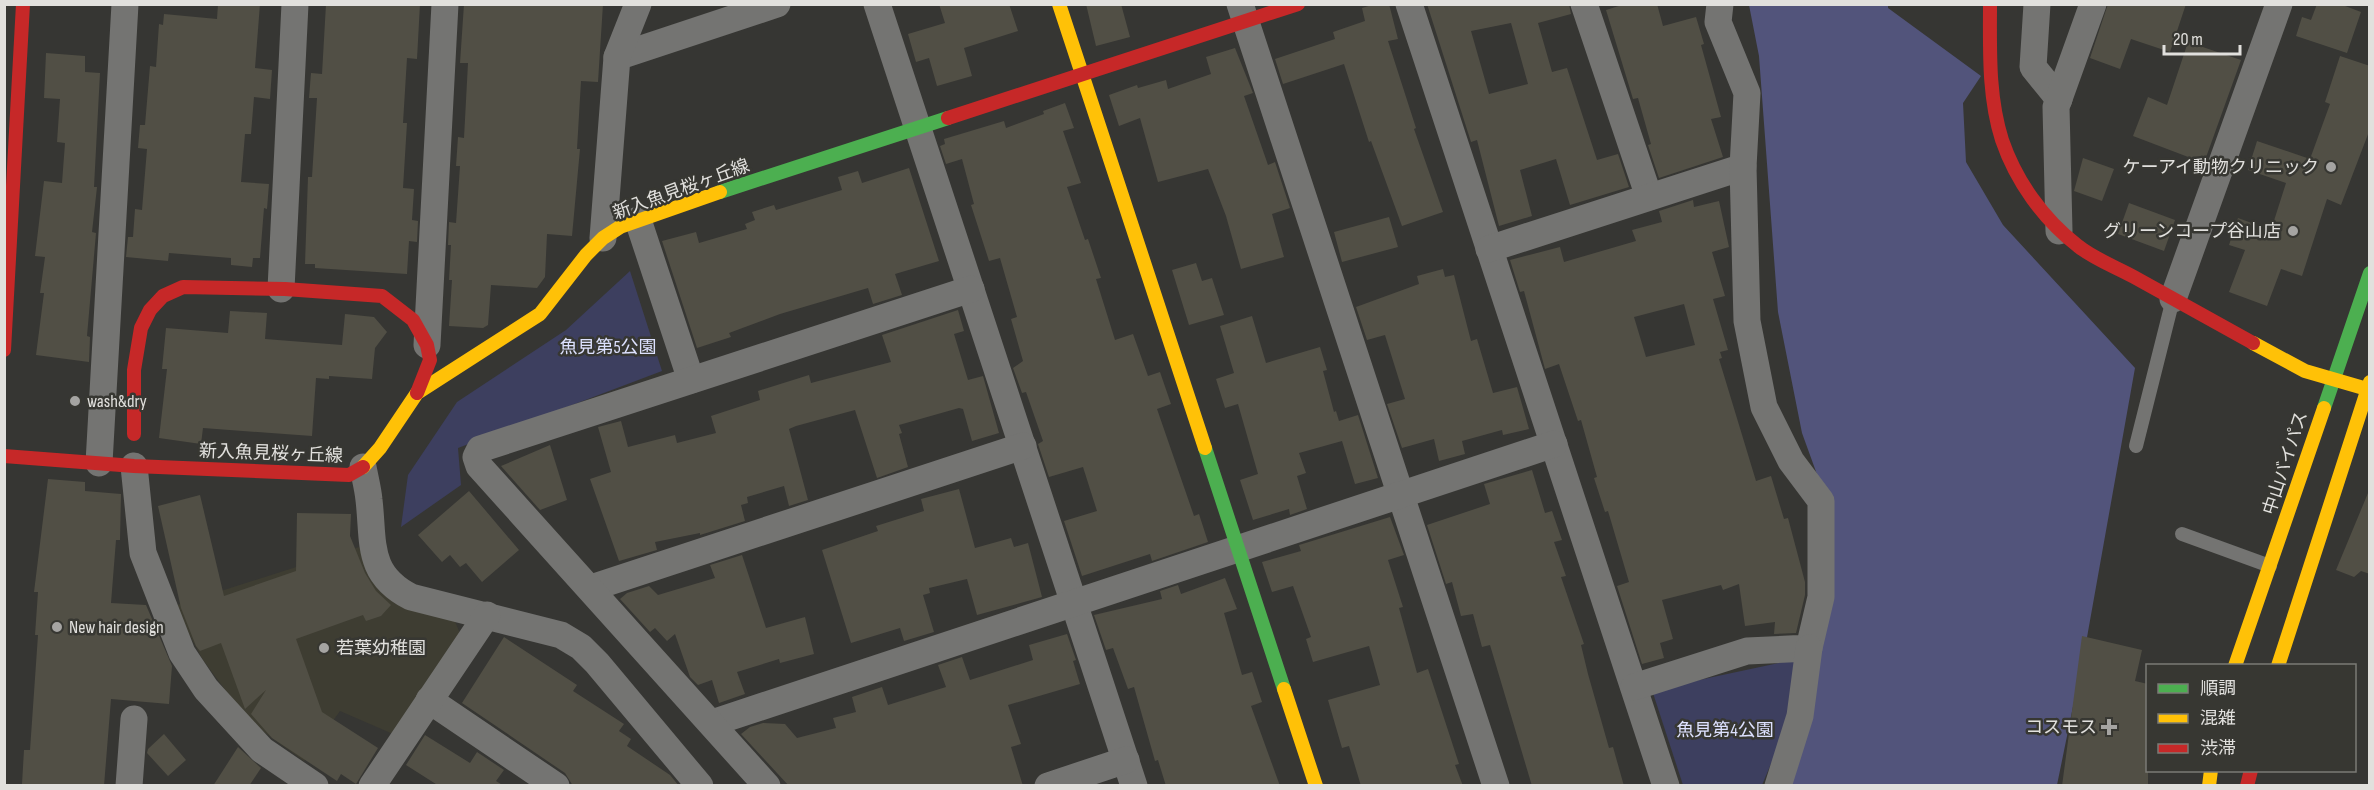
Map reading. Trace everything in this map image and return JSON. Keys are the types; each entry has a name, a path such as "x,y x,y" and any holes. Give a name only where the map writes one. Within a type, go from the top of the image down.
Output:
{"street":[{"path":"4,350 23,4"},
{"path":"99,463 125,4"},
{"path":"281,289 295,4"},
{"path":"417,393 430,360 427,345 445,4"},
{"path":"603,238 617,57 638,4"},
{"path":"617,57 777,4"},
{"path":"877,4 1134,786"},
{"path":"1059,4 1316,786"},
{"name":"新入魚見桜ヶ丘線","path":"4,456 134,466 341,476 363,467 417,393 540,315 586,255 603,238 638,220 1083,76 1243,13 1298,4"},
{"path":"1409,4 1666,786"},
{"path":"1584,4 1649,197"},
{"path":"1720,4 1718,22 1747,93 1743,167 1747,321 1764,407 1791,461 1821,501 1821,597 1809,648 1800,716 1778,786"},
{"path":"1990,4 1989,67 1996,117 2006,156 2024,191 2059,231 2079,247 2305,371 2369,387 2279,664"},
{"path":"2037,4 2032,67 2059,99"},
{"path":"2059,231 2056,107 2093,4"},
{"path":"2173,299 2278,4"},
{"path":"1243,13 1496,786"},
{"path":"1489,249 1743,167"},
{"path":"638,220 691,380"},
{"name":"中山バイパス","path":"2236,664 2331,379 2370,273"},
{"path":"134,434 136,342 141,324 151,307 170,290 183,287 281,289 382,296 413,320 427,345"},
{"path":"767,786 479,466 476,457 480,449 971,289"},
{"path":"712,723 1554,444"},
{"path":"591,588 1023,446"},
{"path":"134,466 143,552 182,653 206,689 262,750 315,786"},
{"path":"363,467 370,500 370,540 379,566 397,590 411,597 561,635 581,647 700,786"},
{"path":"372,786 487,615"},
{"path":"1634,687 1747,651 1809,648"},
{"path":"429,700 556,786"},
{"path":"129,786 134,719"},
{"path":"1048,786 1126,760"}],"lane":[{"path":"2136,446 2173,299"},
{"path":"2182,534 2270,567"}],"shaded area":[{"path":"1749,5 1888,5 1888,8 1981,76 1963,103 1966,162 2003,225 2135,368 2086,643 2057,785 1786,785 1827,502 1802,433 1778,312 1759,56"},
{"name":"若葉幼稚園","path":"359,547 379,589 454,619 461,636 393,734 340,711 304,761 264,732 235,703 203,660 174,606"}],"green space":[{"name":"魚見第5公園","path":"630,271 662,371 458,448 461,485 401,527 408,475 457,402 566,330"},
{"name":"魚見第4公園","path":"1802,658 1779,745 1762,785 1683,785 1652,690"}],"building":[{"path":"218,4 260,4 255,68 272,70 270,99 254,97 251,134 245,134 241,182 269,184 267,209 264,208 260,258 253,258 252,267 231,265 231,258 169,253 168,261 126,257 128,237 133,237 135,209 142,210 147,149 138,148 140,125 145,125 150,66 156,67 159,24 163,25 164,14 217,19"},
{"path":"326,4 420,4 417,59 407,58 403,123 407,123 403,188 414,189 412,220 418,221 417,242 409,241 407,274 315,268 315,264 305,264 308,177 312,177 317,98 309,98 311,73 322,74"},
{"path":"464,4 603,4 598,82 581,81 577,149 580,149 572,236 547,234 545,277 537,288 491,285 488,325 483,328 449,326 452,280 449,280 451,245 448,245 449,222 456,223 460,166 456,166 458,137 464,138 468,63 460,63"},
{"path":"939,4 1009,4 1018,31 964,48 972,76 937,86 929,58 916,62 908,34 945,23"},
{"path":"1086,4 1121,4 1130,37 1096,46"},
{"path":"1375,4 1389,4 1398,39 1388,41 1416,128 1414,129 1443,212 1402,226 1371,141 1369,142 1344,64 1283,84 1275,59 1335,39 1333,32 1365,21 1362,8"},
{"path":"1427,4 1569,4 1571,14 1538,23 1552,72 1567,68 1597,160 1618,154 1629,187 1570,205 1556,159 1520,170 1532,216 1499,226 1477,140 1471,142","holes":["1511,23 1528,84 1489,94 1471,31"]},
{"path":"1625,4 1657,4 1663,26 1696,17 1704,44 1701,45 1721,117 1711,119 1723,157 1659,178 1648,145 1651,144 1638,98 1633,99 1606,10"},
{"path":"2108,4 2186,4 2170,52 2131,39 2120,69 2090,58"},
{"path":"2317,4 2340,4 2361,12 2347,53 2296,36 2302,17 2311,20"},
{"path":"2188,42 2241,60 2204,163 2133,136 2148,97 2167,105"},
{"path":"1235,48 1253,93 1244,96 1268,165 1275,162 1290,208 1272,214 1284,257 1241,269 1226,216 1208,169 1158,182 1140,118 1119,126 1109,95 1137,85 1138,88 1166,80 1168,89 1211,74 1206,57"},
{"path":"46,53 85,56 85,72 100,73 94,187 97,187 92,232 96,233 87,336 90,337 89,362 36,355 44,293 40,293 45,257 35,256 44,181 62,183 65,143 57,142 60,99 44,98"},
{"path":"2340,56 2370,66 2370,129 2341,205 2327,199 2302,276 2281,269 2267,306 2229,292 2245,250 2229,245 2238,218 2271,230 2286,183 2248,170 2257,141 2310,159 2330,104 2325,102"},
{"path":"1065,103 1074,128 1063,131 1081,183 1067,187 1101,278 1096,279 1115,340 1133,334 1148,376 1160,372 1171,404 1157,409 1194,516 1199,514 1208,542 1152,561 1150,554 1082,576 1064,521 1097,511 1083,467 1049,477 1038,444 1043,441 1026,392 1022,393 1013,368 1023,361 1011,319 1017,317 1000,258 989,261 971,205 974,204 962,159 946,164 940,146 945,144 944,139 1004,121 1006,128 1044,114 1043,111"},
{"path":"2083,158 2114,169 2102,201 2074,191"},
{"path":"909,168 939,261 895,274 902,295 873,304 868,288 780,314 729,333 731,337 697,348 662,241 696,232 699,243 747,229 745,224 755,220 752,212 774,205 776,210 842,190 838,177 858,171 862,183"},
{"path":"1693,200 1694,207 1719,201 1729,247 1712,252 1725,296 1713,299 1728,350 1720,352 1722,358 1719,359 1756,481 1771,476 1784,519 1788,518 1805,582 1805,595 1796,633 1774,634 1775,622 1745,626 1739,584 1723,590 1721,585 1662,600 1673,639 1660,643 1664,658 1642,664 1617,586 1629,582 1608,511 1605,512 1594,478 1597,477 1581,420 1578,421 1559,364 1545,369 1524,291 1520,292 1510,260 1560,247 1564,262 1636,241 1632,230 1662,222 1659,211","holes":["1684,304 1695,345 1646,357 1634,317"]},
{"path":"2129,203 2175,220 2164,251 2118,234"},
{"path":"1389,217 1398,247 1342,262 1334,232"},
{"path":"1196,263 1202,281 1212,278 1224,315 1189,325 1172,270"},
{"path":"1443,269 1445,277 1454,275 1471,341 1477,339 1493,393 1517,387 1529,429 1503,435 1502,430 1462,441 1465,454 1439,461 1434,439 1402,448 1387,404 1405,399 1385,335 1367,340 1356,307 1419,284 1417,276"},
{"path":"958,310 964,331 954,334 968,380 983,376 999,433 972,441 963,409 959,408 899,425 902,433 899,434 908,467 877,478 855,410 796,426 789,429 808,500 789,506 784,486 747,497 748,503 741,505 745,521 700,535 700,533 655,542 657,550 619,561 590,479 611,472 598,427 621,421 628,447 675,435 677,443 716,433 711,416 760,400 758,391 809,375 811,383 891,362 882,335"},
{"path":"230,311 267,313 265,339 342,345 345,314 374,317 387,332 375,348 372,379 329,376 329,379 316,378 312,436 203,428 201,444 159,438 167,369 162,369 166,328 228,333"},
{"path":"1252,316 1266,363 1320,347 1327,370 1323,371 1334,412 1336,411 1339,421 1358,415 1378,478 1355,484 1342,441 1299,453 1306,473 1297,476 1307,509 1290,515 1289,509 1253,520 1240,480 1258,474 1238,404 1225,408 1216,379 1234,373 1220,326"},
{"path":"550,445 567,500 540,510 501,466"},
{"path":"1532,470 1545,513 1552,511 1562,540 1554,542 1566,576 1561,577 1584,644 1581,645 1609,748 1613,747 1624,786 1532,786 1490,645 1482,647 1473,614 1461,616 1452,582 1446,584 1427,525 1490,504 1484,484"},
{"path":"48,479 85,482 85,491 121,494 120,540 116,540 111,603 146,605 172,666 169,704 111,699 104,786 22,784 24,750 30,750 38,635 35,635 38,592 34,592"},
{"path":"959,489 975,548 1011,538 1014,547 1028,543 1042,597 977,615 967,579 929,588 930,593 923,595 934,632 904,641 900,628 851,643 822,550 878,531 876,526 924,511 921,499"},
{"path":"469,491 519,550 482,582 466,563 460,567 450,555 442,562 418,535"},
{"path":"2368,493 2370,574 2361,571 2354,577 2336,570"},
{"path":"200,495 224,596 296,571 297,513 351,514 350,536 365,573 376,591 391,605 381,616 366,621 363,615 296,639 322,712 378,748 356,784 341,774 337,781 272,738 251,714 266,690 245,709 221,643 200,651 196,646 181,608 158,506"},
{"path":"1390,517 1404,555 1388,560 1403,607 1399,608 1417,673 1428,669 1459,764 1455,765 1463,786 1361,786 1349,746 1342,748 1328,700 1380,685 1369,646 1313,662 1306,639 1311,637 1293,586 1272,592 1262,562 1301,551 1299,545"},
{"path":"742,555 766,628 805,617 814,654 780,663 779,659 737,672 745,694 719,703 712,680 698,685 690,677 675,634 667,641 655,628 650,632 620,599 627,593 649,586 658,595 715,578 710,565"},
{"path":"1225,578 1237,609 1224,613 1242,675 1252,672 1262,702 1251,706 1280,786 1166,786 1158,760 1155,761 1134,687 1128,689 1113,648 1106,650 1094,615 1162,599 1160,591 1178,585 1181,594"},
{"path":"1067,634 1076,660 1073,661 1080,684 1008,705 1021,744 1011,747 1023,786 789,786 741,734 750,727 763,723 785,724 797,738 836,728 833,718 856,712 852,697 882,687 888,705 946,687 938,665 962,657 970,680 1033,660 1029,645"},
{"name":"コスモス","path":"2082,636 2142,650 2135,681 2146,684 2148,786 2062,786"},
{"path":"504,637 577,685 573,691 624,724 619,731 631,739 627,746 670,775 679,786 573,786 565,773 462,703"},
{"path":"164,734 186,760 168,776 147,753 148,749"},
{"path":"425,735 470,763 477,752 504,770 496,781 504,786 439,786 406,765"},
{"path":"238,747 261,768 249,786 213,786"}],"traffic: fast":[{"path":"720,192 948,118"},
{"path":"2324,408 2370,273"},
{"path":"1205,448 1284,689"}],"traffic: slow":[{"path":"1059,4 1205,448"},
{"path":"363,467 380,448 417,393 540,314 586,255 603,238 620,227 720,192"},
{"path":"2253,343 2305,371 2367,389"},
{"path":"2279,664 2370,382"},
{"path":"2236,664 2324,408"},
{"path":"1284,689 1316,786"},
{"path":"2209,786 2211,772"}],"traffic: jam":[{"path":"4,350 23,4"},
{"path":"948,118 1298,4"},
{"path":"1990,4 1991,72 1997,123 2015,170 2042,211 2065,235 2091,255 2253,343"},
{"path":"134,434 134,370 141,328 150,310 163,296 183,287 285,289 382,296 413,320 427,345 430,360 417,393"},
{"path":"4,456 134,466 349,475 363,467"},
{"path":"2247,786 2250,772"}],"place":[{"name":"ケーアイ動物クリニック","path":"2331,167"},
{"name":"グリーンコープ谷山店","path":"2293,231"},
{"name":"wash&dry","path":"75,401"},
{"name":"New hair design","path":"57,627"},
{"name":"若葉幼稚園","path":"324,648"},
{"name":"コスモス","path":"2109,727"}]}
